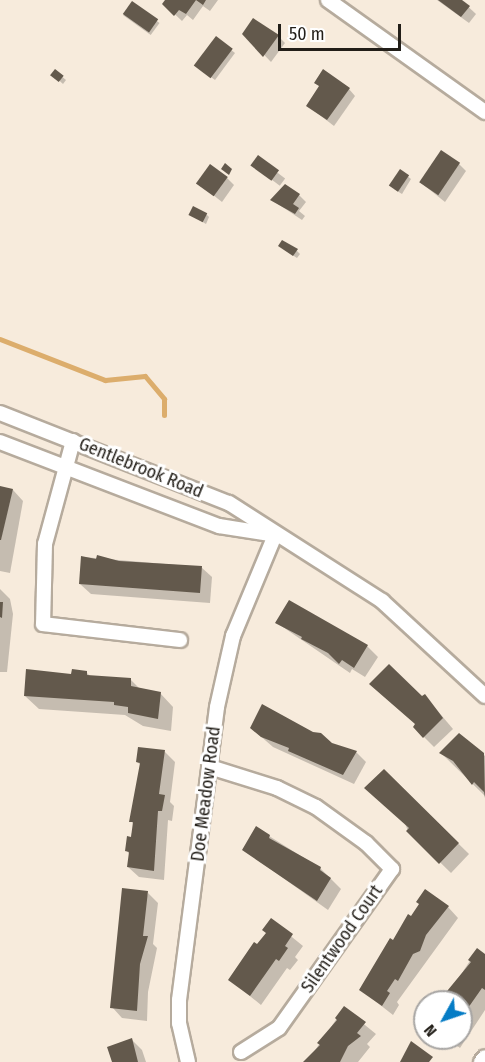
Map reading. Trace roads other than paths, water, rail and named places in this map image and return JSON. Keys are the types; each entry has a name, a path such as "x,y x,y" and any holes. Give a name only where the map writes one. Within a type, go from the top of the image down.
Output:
{"street":[{"path":"328,0 485,112"},
{"name":"Gentlebrook Road","path":"0,413 229,503 275,535 382,601 417,629 485,696"},
{"path":"73,441 45,544 43,624 180,640"},
{"name":"Gentlebrook Road","path":"0,442 219,526 275,535"},
{"name":"Doe Meadow Road","path":"188,1062 179,1023 179,1000 217,707 233,636 275,535"},
{"name":"Silentwood Court","path":"210,767 277,788 316,807 366,843 392,869 279,1028 241,1052"},
{"path":"481,1062 485,1057"}],"waterway":[{"path":"0,339 105,380 145,376 164,399 164,415"}]}
